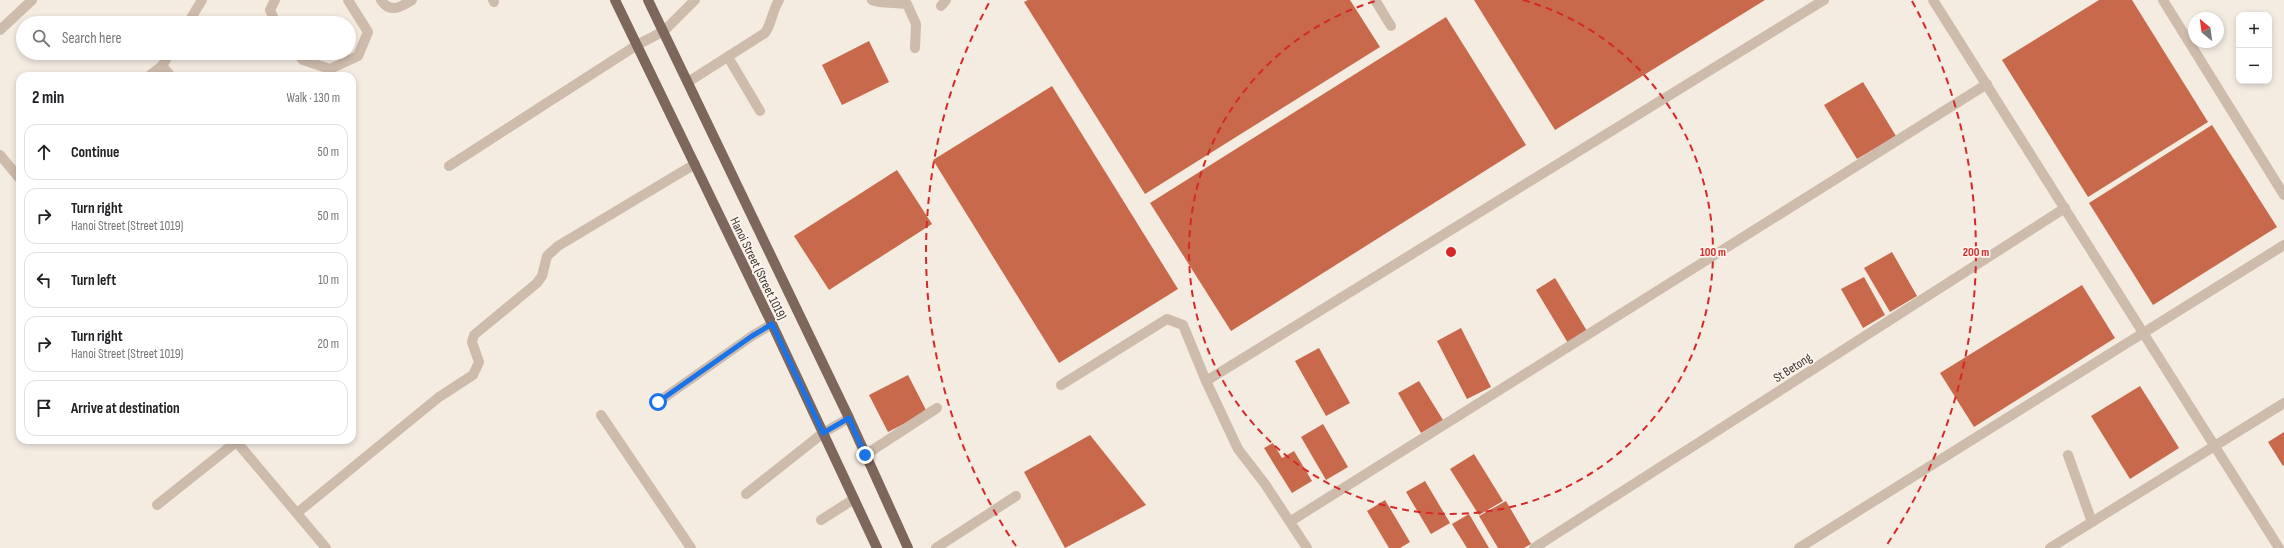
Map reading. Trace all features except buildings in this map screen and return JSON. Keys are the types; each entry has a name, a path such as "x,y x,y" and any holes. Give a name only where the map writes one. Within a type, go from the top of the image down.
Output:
{"main road":[{"name":"Hanoi Street (Street 1019)","path":"615,0 772,324 877,548"},
{"name":"Hanoi Street (Street 1019)","path":"648,0 849,418 908,548"}],"street":[{"path":"0,30 32,0"},
{"path":"192,16 202,0"},
{"path":"273,16 270,10 275,0"},
{"path":"348,0 368,32 358,56 356,57"},
{"path":"381,0 384,6 392,9 398,8 412,0"},
{"path":"448,166 637,45 664,32 695,0"},
{"path":"688,82 765,33 769,27 772,11 779,0"},
{"path":"872,0 907,4 916,24 916,48"},
{"path":"1375,0 1391,26"},
{"path":"1206,381 1824,0"},
{"path":"1933,0 2280,548"},
{"path":"2163,0 2284,195"},
{"path":"728,57 760,110"},
{"path":"154,72 162,66 166,60"},
{"path":"302,60 330,69 349,60"},
{"path":"162,66 167,72"},
{"path":"1291,521 1986,84"},
{"path":"0,155 16,174"},
{"path":"297,513 439,397 473,375 478,362 472,342 474,335 537,283 542,276 547,256 558,246 695,164"},
{"name":"St Betong","path":"1534,548 2064,208"},
{"path":"1799,548 2284,245"},
{"path":"1061,384 1167,319 1183,325 1206,381 1238,449 1291,521 1307,548"},
{"path":"658,402 752,336 772,324"},
{"path":"2050,548 2284,403"},
{"path":"865,455 937,408"},
{"path":"601,415 691,548"},
{"path":"746,494 823,433 849,418"},
{"path":"157,505 232,444"},
{"path":"239,444 326,548"},
{"path":"2068,455 2092,522"},
{"path":"936,548 1016,496"},
{"path":"822,520 854,499"}],"route":[{"path":"658,402 752,336 772,324 823,433 849,418 865,455"}]}
